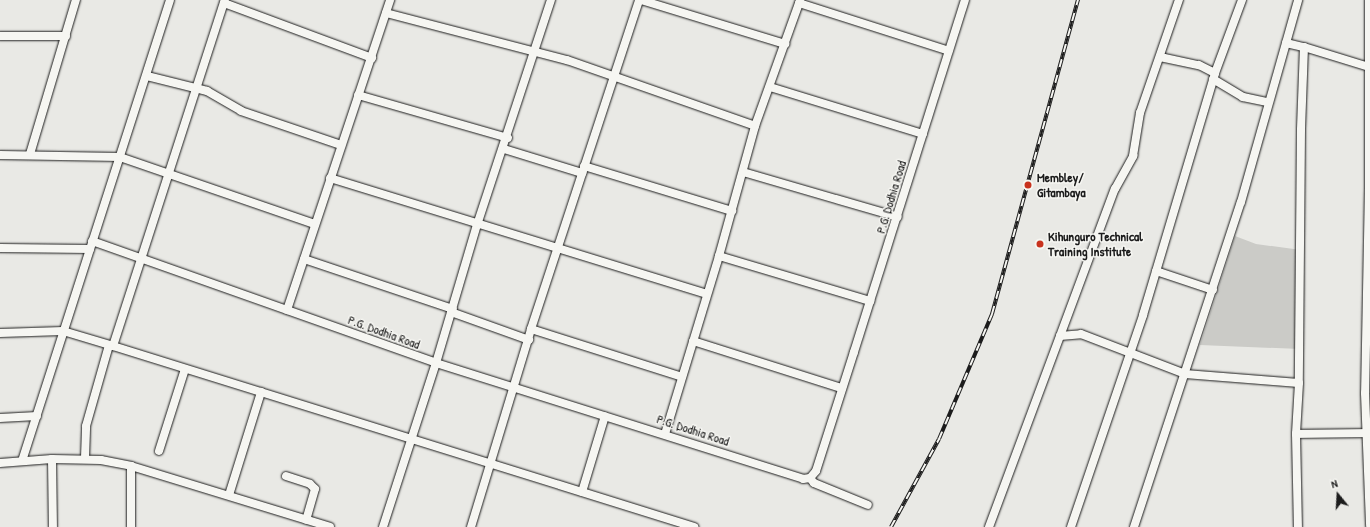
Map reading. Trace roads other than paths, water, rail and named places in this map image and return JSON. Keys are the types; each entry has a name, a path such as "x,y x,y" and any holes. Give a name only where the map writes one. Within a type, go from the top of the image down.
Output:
{"street":[{"path":"30,154 76,0"},
{"path":"22,461 147,76 170,0"},
{"path":"287,310 341,145 372,58 390,0"},
{"path":"383,527 436,363 477,225 508,138 533,52 551,0"},
{"path":"470,527 531,330 613,77 640,0 785,44"},
{"name":"P.G. Dodhia Road","path":"0,248 91,245 143,259 436,363 804,479 810,478 816,471 841,388 898,217 965,0"},
{"path":"989,527 1115,189 1133,156 1140,113 1178,0"},
{"path":"1071,527 1156,271 1214,76 1242,0"},
{"path":"1134,527 1241,202 1267,102 1298,0"},
{"path":"1369,0 1367,433 1370,526"},
{"path":"85,458 86,426 111,346 143,259 224,1 372,58"},
{"path":"665,434 719,256 743,172 754,126 770,87 800,1 949,51"},
{"path":"386,14 567,60 754,126"},
{"path":"0,36 66,36"},
{"path":"1286,43 1369,67"},
{"path":"1298,527 1296,434 1299,383 1301,130 1304,47"},
{"path":"1160,57 1199,65 1243,97 1267,102"},
{"path":"147,76 220,96 241,112 341,145"},
{"path":"770,87 923,134"},
{"path":"358,95 508,138"},
{"path":"504,149 732,211"},
{"path":"0,155 30,154 120,156 171,172 315,224"},
{"path":"743,172 898,217"},
{"path":"330,178 477,225 707,294"},
{"path":"719,256 870,301"},
{"path":"304,259 452,310 529,340"},
{"path":"1156,271 1213,290"},
{"path":"531,330 682,377"},
{"path":"0,333 63,331 694,527"},
{"path":"1060,336 1081,334 1185,374 1299,383"},
{"path":"693,341 841,388"},
{"path":"159,451 185,369"},
{"path":"229,495 261,392"},
{"path":"0,418 36,416"},
{"path":"582,492 605,416"},
{"path":"1296,434 1367,433"},
{"path":"0,463 85,458 131,466 229,495 308,523 330,527"},
{"path":"52,459 53,527"},
{"path":"130,527 131,466"},
{"path":"286,476 310,484 315,489 308,523"},
{"path":"810,478 814,483 868,505"}],"railway":[{"path":"891,527 939,439 992,314 1078,0"}],"place":[{"name":"Membley/ Gitambaya","path":"1028,185"},
{"name":"Kihunguro Technical Training Institute","path":"1040,244"}]}
